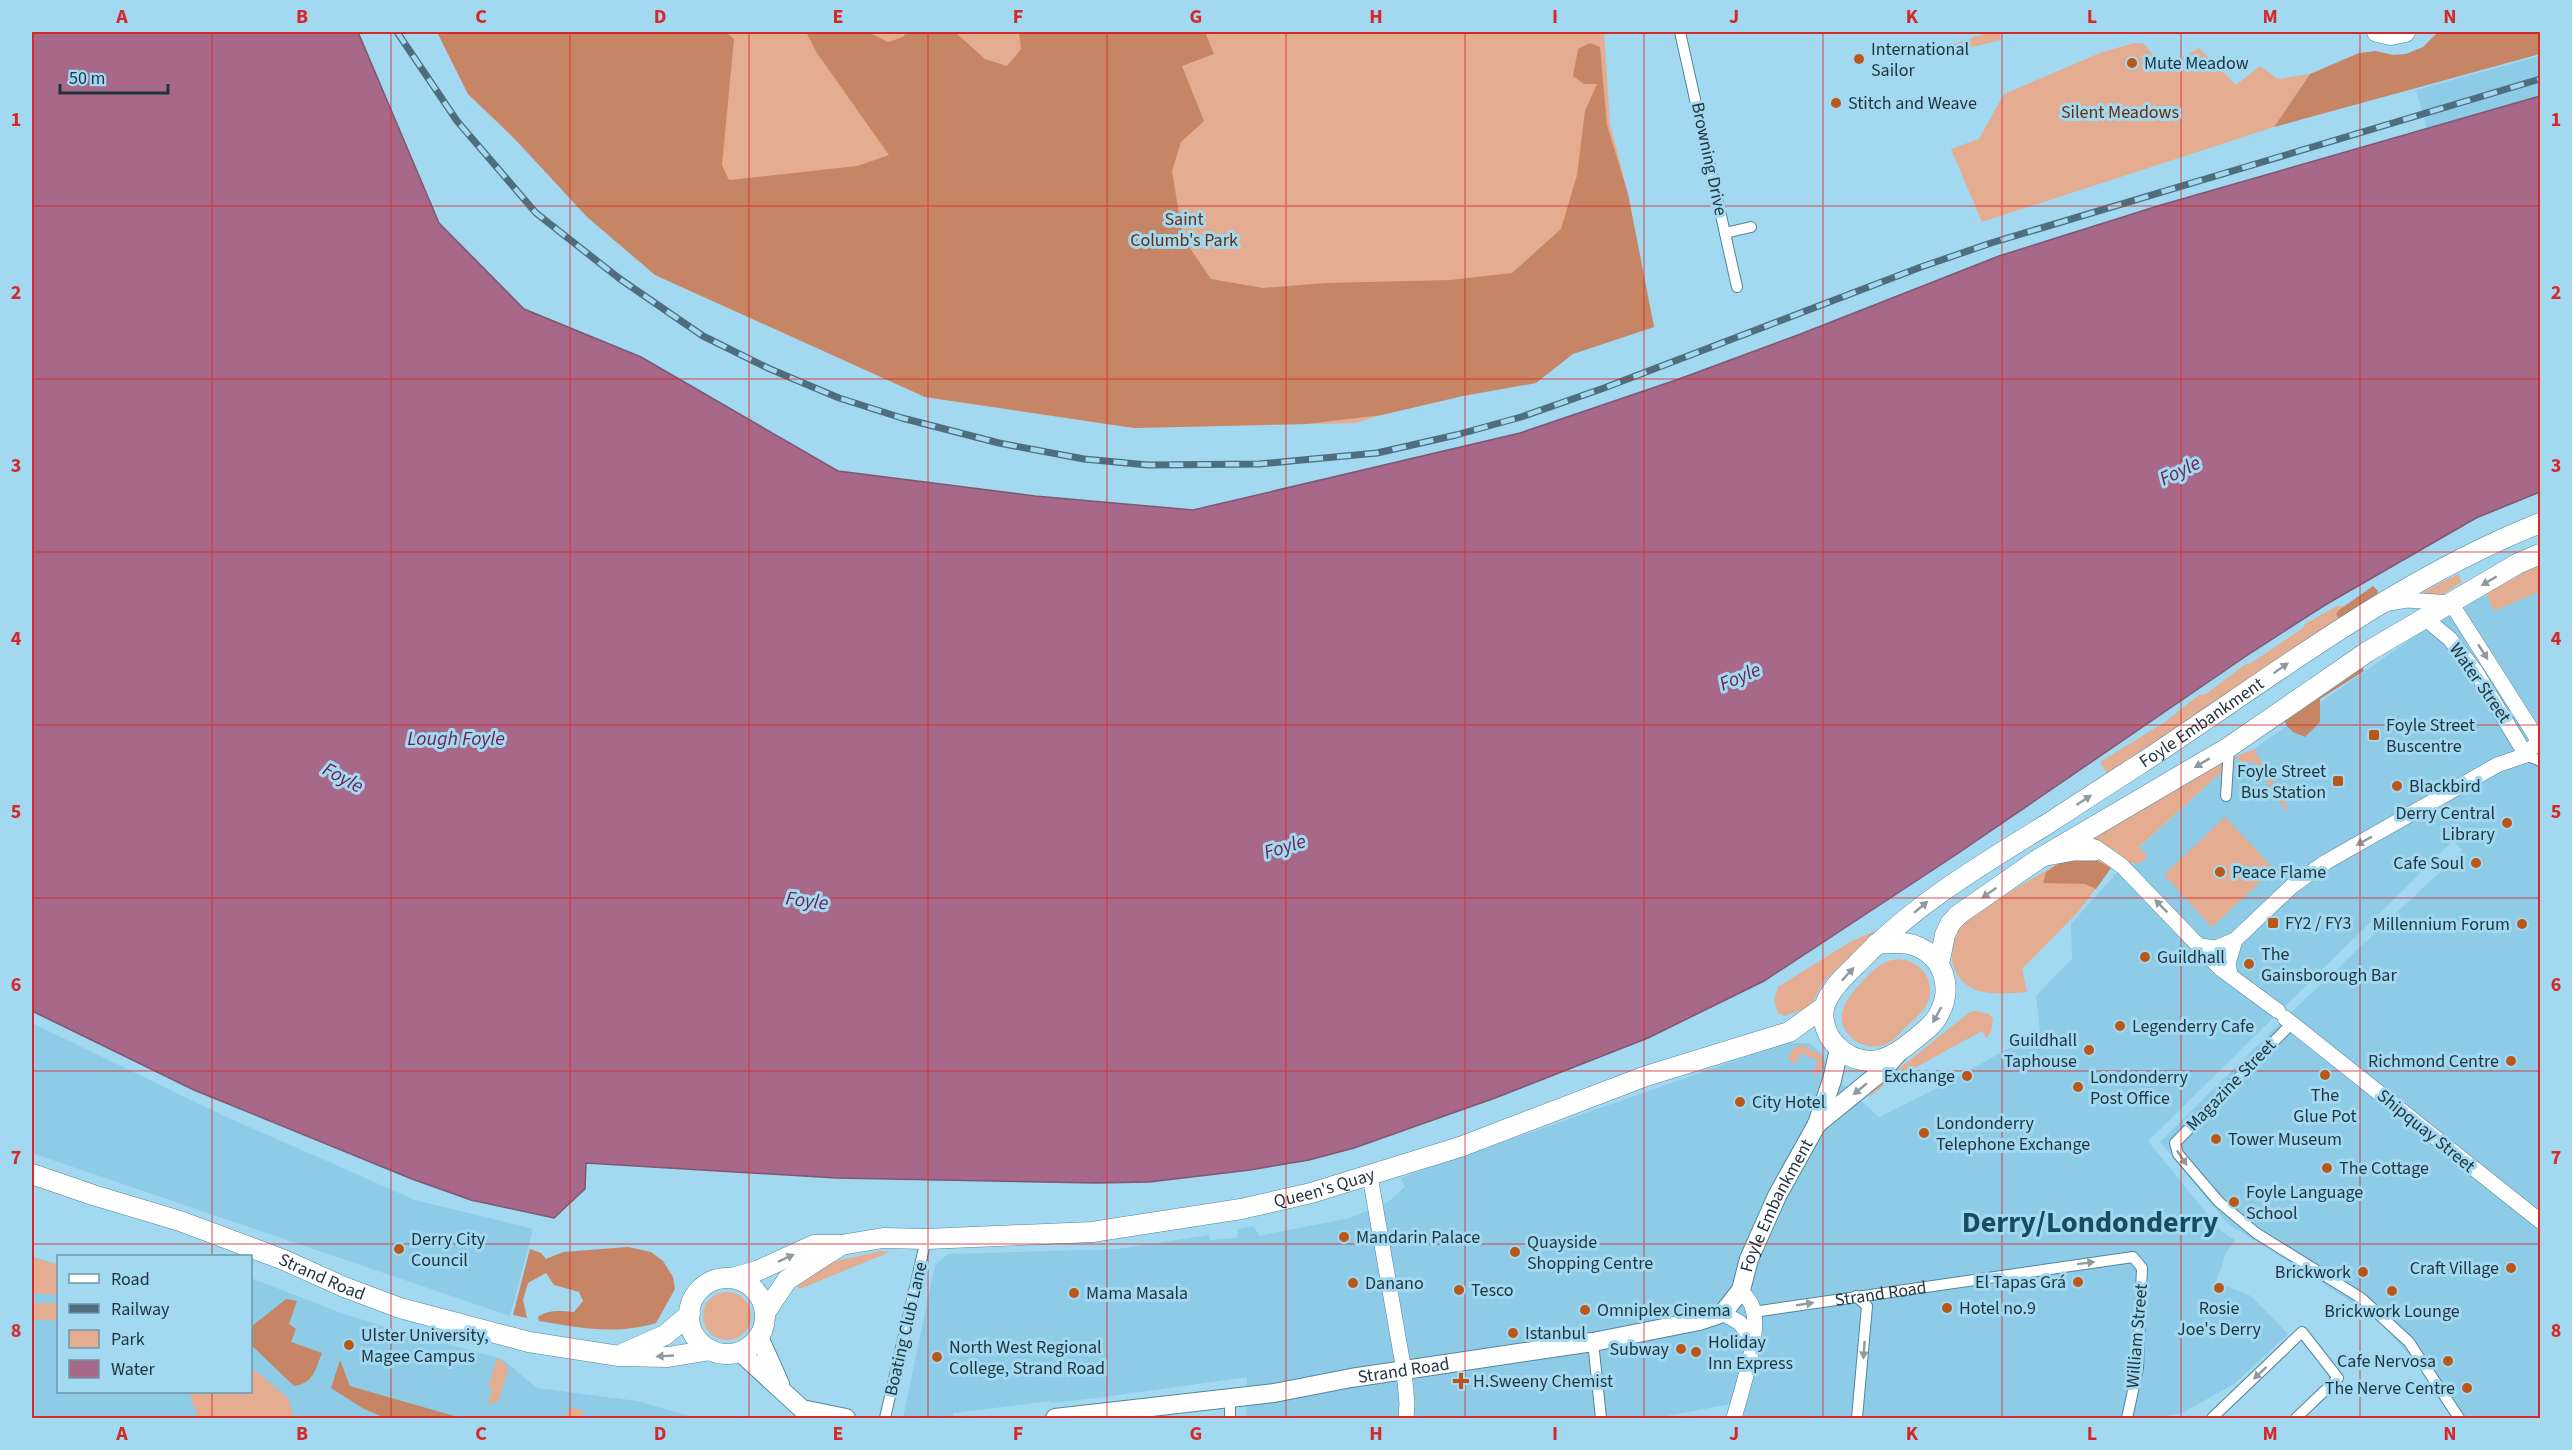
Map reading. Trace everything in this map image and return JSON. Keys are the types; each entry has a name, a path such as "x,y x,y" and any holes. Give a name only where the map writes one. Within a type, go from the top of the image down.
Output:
{"highway":[{"path":"2377,32 2391,35 2405,32"},
{"name":"Foyle Embankment","path":"1876,944 1938,892 2210,718 2299,656 2381,604 2475,551 2541,523"},
{"name":"Foyle Embankment","path":"1939,964 1945,935 1954,919 2037,860 2229,747 2367,652 2517,564 2541,554"},
{"path":"1876,944 1914,945 1932,956 1939,964 1946,980 1940,1012 1931,1025 1900,1052 1869,1061 1848,1056 1836,1045 1825,1027 1824,1007 1843,978 1876,944"},
{"name":"Queen's Quay","path":"732,1278 757,1271 814,1245 841,1245 883,1238 926,1239 1103,1231 1241,1209 1311,1193 1460,1147 1646,1076 1789,1032 1824,1007"},
{"name":"Queen's Quay","path":"1789,1032 1836,1045"},
{"name":"Strand Road","path":"32,1174 180,1221 284,1260 344,1287 400,1308 529,1342 618,1356 668,1357 711,1350"},
{"name":"Queen's Quay","path":"765,1313 787,1280 841,1245"},
{"path":"722,1278 732,1278 744,1282 755,1290 762,1301 765,1313 764,1326 759,1337 740,1352 730,1354 711,1350 695,1335 690,1314 692,1303 704,1286 722,1278"},
{"path":"618,1356 665,1335 690,1314"}],"main road":[{"path":"2381,604 2407,600 2451,603"},
{"name":"Water Street","path":"2451,603 2540,741"},
{"name":"Water Street","path":"2426,619 2451,639 2476,672 2533,758"},
{"path":"2200,946 2216,948 2235,940 2292,886 2326,862 2496,765 2533,758 2540,741"},
{"name":"Shipquay Street","path":"2070,841 2095,847 2122,866 2221,969 2285,1017 2541,1221"},
{"path":"2037,860 2074,853 2107,854"},
{"path":"2230,975 2228,964 2235,940"},
{"name":"Foyle Embankment","path":"1741,1290 1749,1258 1777,1196 1817,1124 1832,1080 1836,1045"},
{"name":"Foyle Embankment","path":"1817,1124 1882,1071 1900,1052"},
{"path":"1370,1176 1404,1371 1406,1419"},
{"path":"1734,1419 1753,1341 1754,1312 1752,1304 1741,1290 1723,1313 1740,1323 1753,1341"},
{"name":"Strand Road","path":"1055,1419 1230,1399 1593,1342 1699,1321 1723,1313"},
{"path":"759,1337 786,1397"},
{"path":"740,1352 786,1397 802,1409 837,1417"}],"street":[{"name":"Browning Drive","path":"1680,32 1737,287"},
{"path":"1725,233 1751,227"},
{"path":"2226,796 2229,747"},
{"name":"Magazine Street","path":"2285,1017 2175,1143 2178,1154 2219,1202 2256,1233 2361,1298 2409,1342 2459,1419"},
{"name":"Boating Club Lane","path":"885,1419 926,1239"},
{"name":"Strand Road","path":"1754,1312 2008,1273 2133,1257"},
{"name":"William Street","path":"2127,1419 2138,1368 2142,1268 2133,1257"},
{"path":"1856,1296 1867,1306 1857,1419"},
{"path":"2211,1419 2301,1332 2338,1378 2296,1419"},
{"path":"1593,1342 1600,1419"},
{"path":"1230,1399 1230,1419"}],"shaded area":[{"name":"Saint Columb's Park","path":"437,32 725,32 734,39 722,165 729,180 857,166 889,155 817,53 806,32 868,32 888,42 903,37 907,32 955,32 985,59 1007,66 1021,49 1019,32 1205,32 1214,54 1182,66 1204,121 1181,142 1172,171 1183,238 1211,279 1263,288 1325,283 1450,280 1512,273 1561,229 1577,175 1585,111 1597,84 1584,84 1573,76 1578,49 1590,43 1600,47 1607,125 1628,194 1654,327 1573,354 1536,383 1463,396 1382,415 1306,424 1134,428 925,397 655,275 587,217 512,136 468,94"},
{"path":"2438,32 2540,32 2540,54 2274,127 2310,74 2359,53 2376,51 2393,55 2406,54 2423,47"},
{"path":"2540,56 2540,96 2427,128 2416,90"},
{"path":"2540,573 2540,1418 2453,1418 2412,1358 2382,1325 2344,1297 2227,1223 2160,1142 2285,1018 2458,855 2462,850 2453,841 2148,1141 2221,1231 2235,1240 2226,1253 2216,1282 2251,1296 2288,1334 2234,1384 2182,1413 2154,1418 1738,1418 1741,1402 1656,1418 1246,1418 1247,1377 1097,1398 953,1413 953,1418 903,1418 935,1265 948,1254 1118,1249 1209,1235 1210,1240 1237,1238 1238,1229 1254,1226 1259,1236 1350,1218 1388,1202 1405,1187 1401,1178 1785,1043 1810,1043 1823,1055 1827,1070 1879,1117 1939,1087 2040,1031 2036,996 2072,959 2071,924 2139,848 2238,757 2254,749 2454,609"},
{"path":"2373,586 2378,591 2377,595 2339,619 2336,614 2339,610"},
{"path":"2360,664 2364,671 2320,699 2320,722 2305,737 2293,732 2286,725 2285,720"},
{"path":"2093,858 2111,868 2096,889 2085,884 2043,883 2046,872 2064,860"},
{"path":"32,1023 222,1115 415,1200 533,1229 510,1316 32,1153"},
{"path":"628,1247 651,1252 663,1261 673,1277 675,1289 656,1323 641,1327 612,1329 583,1328 539,1321 538,1317 546,1313 574,1312 583,1301 579,1292 554,1285 546,1273 528,1283 523,1300 527,1318 513,1315 530,1249 541,1253 546,1259 563,1252"},
{"name":"Ulster University, Magee Campus","path":"32,1257 57,1264 57,1393 252,1393 252,1278 341,1313 502,1359 537,1388 637,1401 696,1418 32,1418"},
{"path":"286,1299 297,1301 289,1324 296,1329 291,1342 322,1353 310,1379 294,1386 252,1346 252,1326"},
{"path":"340,1360 350,1386 461,1418 385,1418 364,1409 331,1388"}],"green space":[{"name":"Saint Columb's Park","path":"437,32 1604,32 1610,124 1628,194 1654,327 1356,423 1134,428 925,397 655,275 468,94"},
{"path":"1990,32 1999,32 2002,40 1925,58 1926,53"},
{"name":"Silent Meadows","path":"2134,43 2144,44 2157,57 2170,61 2199,48 2236,85 2260,66 2278,79 2310,74 2274,127 1982,222 1951,149 1979,139 2004,94 2100,53"},
{"path":"2540,564 2540,591 2494,611 2486,593"},
{"path":"2458,574 2462,582 2438,597 2421,593"},
{"path":"2337,606 2347,606 2351,612 2108,775 2100,762 2165,722 2199,695 2206,694 2244,665 2251,663 2303,628 2305,624"},
{"path":"2254,749 2288,808 2285,810 2253,761 2244,766 2238,757 2139,847 2148,857 2140,863 2129,863 2115,850 2086,839 2212,766"},
{"path":"2225,817 2274,869 2212,927 2164,875"},
{"path":"2064,860 2103,862 2111,868 2078,912 2022,969 2027,992 1988,993 1967,985 1955,970 1952,961 1953,943 1966,918"},
{"path":"1879,929 1823,982 1814,1000 1803,1012 1801,1010 1784,1016 1778,1013 1774,1001 1778,987 1850,942"},
{"path":"1900,959 1909,961 1923,971 1930,984 1928,1000 1920,1014 1895,1038 1883,1045 1867,1046 1853,1039 1847,1032 1843,1025 1842,1011 1854,991 1873,971 1882,964"},
{"path":"1970,1012 1989,1014 1993,1019 1991,1032 1986,1038 1982,1031 1889,1082 1870,1096 1868,1093"},
{"path":"1802,1045 1821,1055 1823,1064 1819,1074 1813,1073 1818,1061 1801,1053 1795,1064 1789,1060 1793,1050"},
{"path":"881,1251 890,1252 798,1288 796,1283 827,1263"},
{"path":"32,1257 57,1265 57,1295 32,1293"},
{"path":"722,1292 732,1292 744,1299 751,1311 751,1321 744,1333 732,1340 722,1340 707,1329 703,1321 703,1311 714,1296"},
{"path":"32,1303 57,1303 57,1320 32,1320"},
{"path":"497,1358 507,1365 508,1371 498,1401 488,1405 492,1389 488,1387"},
{"path":"252,1368 288,1398 293,1415 297,1418 198,1418 189,1393 252,1393"},
{"path":"573,1408 582,1410 584,1418 575,1416 574,1418 563,1418"}],"water":[{"name":"Lough Foyle","path":"32,32 358,32 439,223 524,309 641,357 838,471 1035,496 1193,510 1520,433 1679,379 1999,256 2161,205 2540,96 2540,492 2476,518 2325,605 2252,652 1957,854 1764,981 1648,1038 1495,1098 1354,1148 1309,1160 1250,1170 1149,1182 837,1178 586,1163 585,1189 554,1218 471,1200 412,1179 194,1090 32,1011"}],"railway":[{"path":"397,32 457,121 536,213 620,279 703,336 770,369 839,398 902,418 999,443 1084,459 1148,465 1259,464 1377,453 1521,417 1991,243 2540,79"}],"place":[{"name":"International Sailor","path":"1859,59"},
{"name":"Mute Meadow","path":"2132,63"},
{"name":"Stitch and Weave","path":"1836,103"},
{"name":"Foyle Street Buscentre","path":"2374,735"},
{"name":"Foyle Street Bus Station","path":"2338,781"},
{"name":"Blackbird","path":"2397,786"},
{"name":"Derry Central Library","path":"2507,823"},
{"name":"Cafe Soul","path":"2476,863"},
{"name":"Peace Flame","path":"2220,872"},
{"name":"FY2 / FY3","path":"2273,923"},
{"name":"Millennium Forum","path":"2522,924"},
{"name":"Guildhall","path":"2145,957"},
{"name":"The Gainsborough Bar","path":"2249,964"},
{"name":"Legenderry Cafe","path":"2120,1026"},
{"name":"Guildhall Taphouse","path":"2089,1050"},
{"name":"Richmond Centre","path":"2511,1061"},
{"name":"The Glue Pot","path":"2325,1075"},
{"name":"Exchange","path":"1967,1076"},
{"name":"Londonderry Post Office","path":"2078,1087"},
{"name":"City Hotel","path":"1740,1102"},
{"name":"Londonderry Telephone Exchange","path":"1924,1133"},
{"name":"Tower Museum","path":"2216,1139"},
{"name":"The Cottage","path":"2327,1168"},
{"name":"Foyle Language School","path":"2234,1202"},
{"name":"Mandarin Palace","path":"1344,1237"},
{"name":"Derry City Council","path":"399,1249"},
{"name":"Quayside Shopping Centre","path":"1515,1252"},
{"name":"Craft Village","path":"2511,1268"},
{"name":"Brickwork","path":"2363,1272"},
{"name":"El Tapas Grá","path":"2078,1282"},
{"name":"Danano","path":"1353,1283"},
{"name":"Rosie Joe's Derry","path":"2219,1288"},
{"name":"Tesco","path":"1459,1290"},
{"name":"Brickwork Lounge","path":"2392,1291"},
{"name":"Mama Masala","path":"1074,1293"},
{"name":"Hotel no.9","path":"1947,1308"},
{"name":"Omniplex Cinema","path":"1585,1310"},
{"name":"Istanbul","path":"1513,1333"},
{"name":"Ulster University, Magee Campus","path":"349,1345"},
{"name":"Subway","path":"1681,1349"},
{"name":"Holiday Inn Express","path":"1696,1352"},
{"name":"North West Regional College, Strand Road","path":"937,1357"},
{"name":"Cafe Nervosa","path":"2448,1361"},
{"name":"H.Sweeny Chemist","path":"1461,1381"},
{"name":"The Nerve Centre","path":"2467,1388"}],"district":[{"name":"Derry/Londonderry","path":"2090,1222"}],"water label":[{"name":"Foyle","path":"2180,471"},
{"name":"Foyle","path":"1740,677"},
{"name":"Foyle","path":"343,778"},
{"name":"Foyle","path":"1285,847"},
{"name":"Foyle","path":"807,901"}]}
